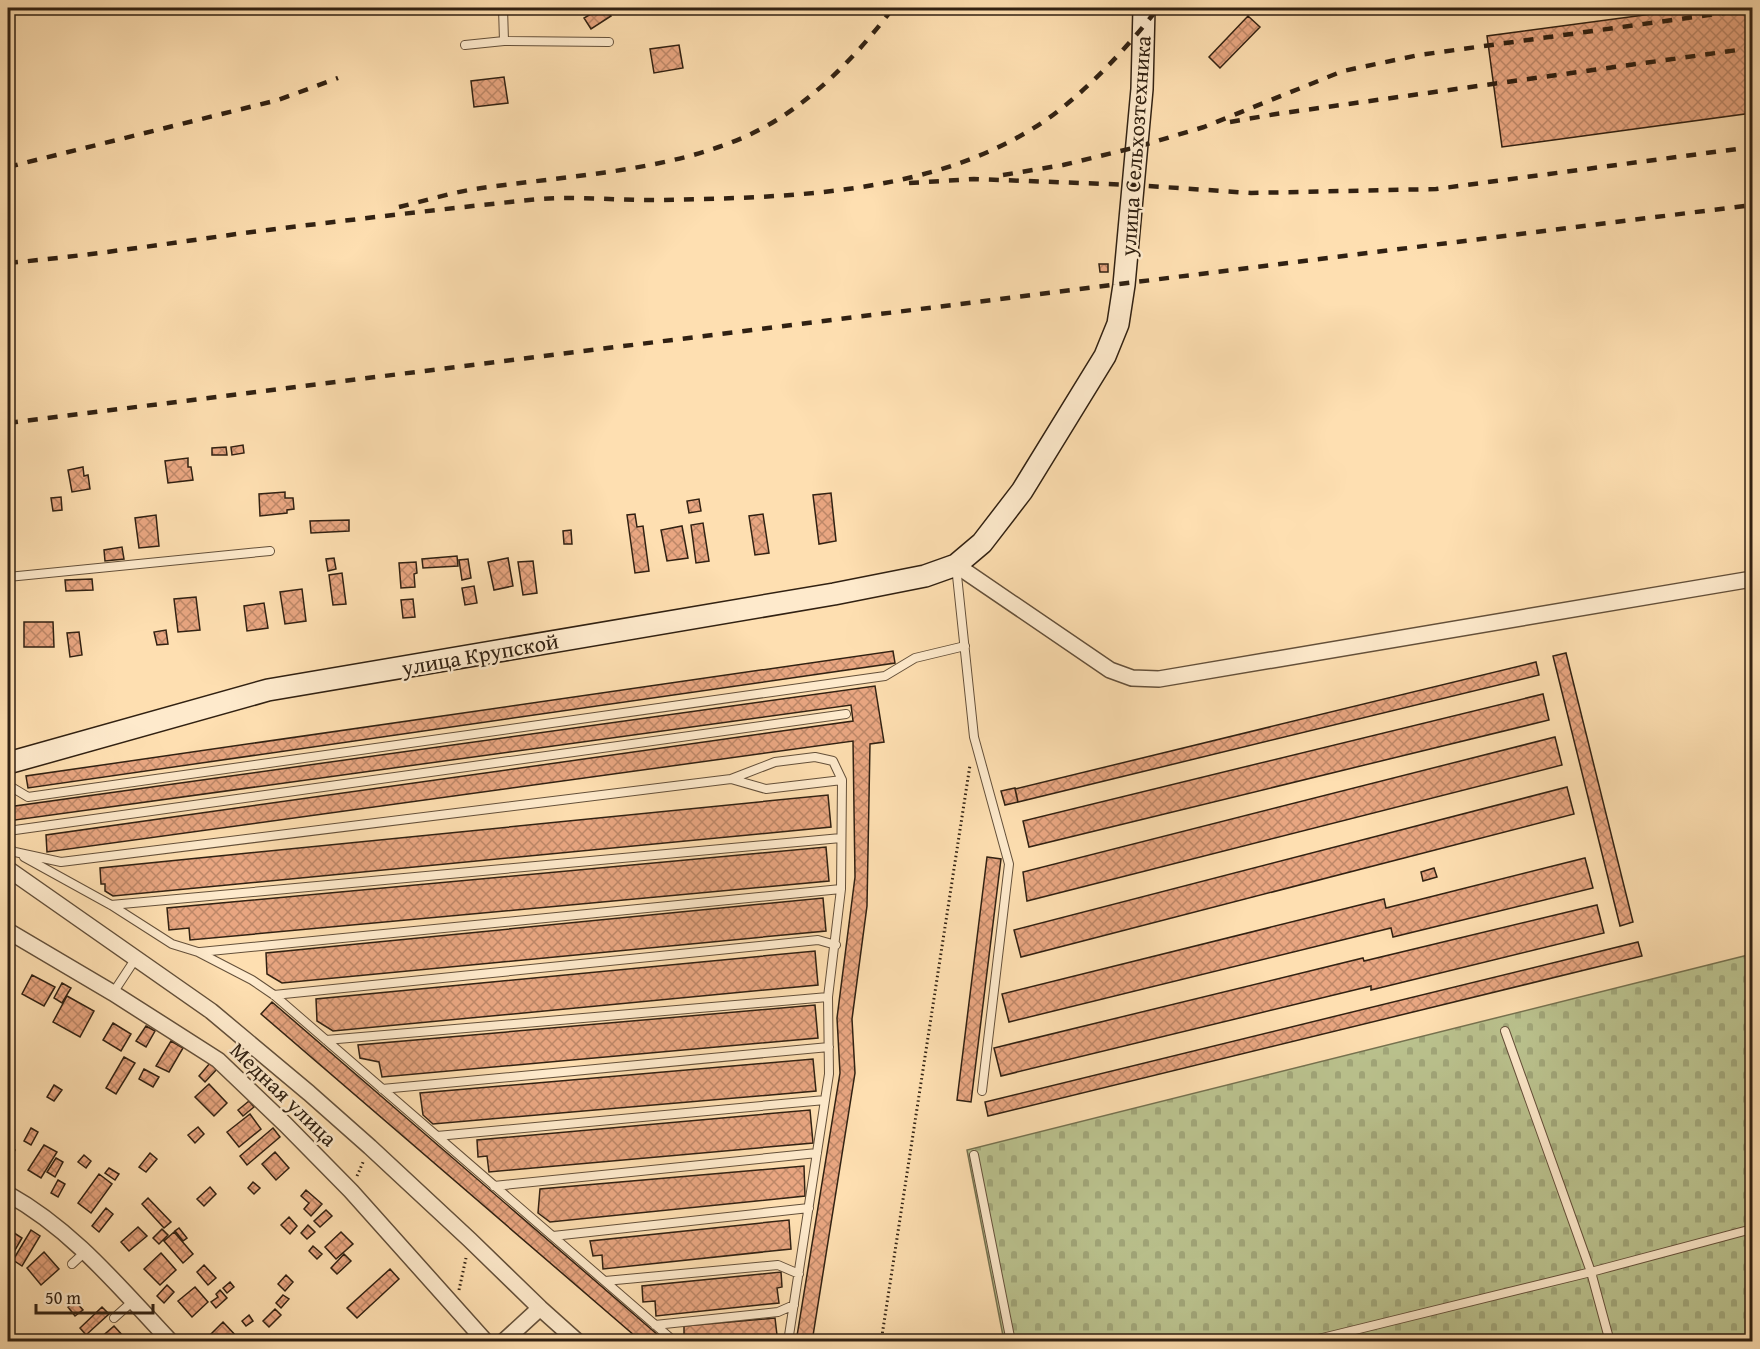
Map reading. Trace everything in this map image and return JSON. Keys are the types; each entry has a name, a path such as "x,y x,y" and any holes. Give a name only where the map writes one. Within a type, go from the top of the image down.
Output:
{"main road":[{"name":"улица Сельхозтехника","path":"956,564 982,543 1022,491 1105,356 1118,324 1125,285 1142,89 1144,8"},
{"name":"улица Крупской","path":"8,763 268,690 834,594 925,576 956,564"}],"street":[{"path":"956,564 1110,670 1132,678 1159,679 1752,579"},
{"path":"8,869 211,1011 370,1147 578,1341"},
{"name":"Медная улица","path":"8,931 114,993 218,1060 351,1191 486,1341"},
{"path":"8,1194 58,1227 86,1251 171,1341"},
{"path":"503,1341 540,1308"}],"lane":[{"path":"503,8 504,41"},
{"path":"465,45 504,41 609,42"},
{"path":"8,576 270,551"},
{"path":"956,564 974,737 1009,864 982,1090"},
{"path":"8,785 28,797 885,676 915,658 965,646"},
{"path":"8,831 846,714"},
{"path":"11,850 61,862 731,779 775,762 815,757 833,762 842,780 842,838 841,889 828,997 829,1074 788,1341"},
{"path":"731,779 766,789 842,780"},
{"path":"111,905 842,838"},
{"path":"11,850 111,905 172,944 198,952 252,980 274,995 675,1341"},
{"path":"198,952 841,889"},
{"path":"274,995 818,940 836,945"},
{"path":"114,993 136,958"},
{"path":"326,1040 828,997"},
{"path":"1505,1031 1591,1272 1610,1341"},
{"path":"382,1089 829,1047"},
{"path":"437,1136 825,1100"},
{"path":"494,1186 817,1153"},
{"path":"974,1155 1011,1341"},
{"path":"553,1236 809,1209"},
{"path":"1306,1341 1591,1272 1752,1229"},
{"path":"72,1264 86,1251"},
{"path":"605,1281 778,1264 798,1274"},
{"path":"114,1318 133,1301"},
{"path":"655,1325 778,1312 794,1305"}],"path":[{"path":"881,1341 974,737"},
{"path":"351,1191 370,1147"},
{"path":"455,1309 470,1240"}],"green space":[{"path":"1752,954 1752,1341 1004,1341 967,1150"}],"building":[{"path":"605,8 611,16 591,29 584,18"},
{"path":"1697,8 1752,8 1752,113 1502,147 1487,36"},
{"path":"1248,16 1260,27 1220,68 1209,57"},
{"path":"679,45 683,68 654,73 650,49"},
{"path":"504,77 508,103 474,107 471,81"},
{"path":"1099,264 1108,264 1108,272 1100,272"},
{"path":"243,445 244,453 232,455 231,447"},
{"path":"226,447 227,455 212,455 212,448"},
{"path":"188,458 188,467 191,467 193,480 168,483 165,461"},
{"path":"83,467 84,476 88,475 90,489 72,492 68,470"},
{"path":"285,492 285,498 293,498 294,509 287,510 287,513 260,516 259,494"},
{"path":"831,493 836,541 819,544 813,495"},
{"path":"61,497 62,510 53,511 51,498"},
{"path":"699,499 701,511 689,513 687,501"},
{"path":"635,514 637,527 643,526 649,571 635,573 627,515"},
{"path":"763,514 769,553 755,555 749,516"},
{"path":"156,515 159,546 139,548 135,518"},
{"path":"349,520 349,531 311,533 310,521"},
{"path":"703,523 709,561 696,563 691,525"},
{"path":"682,526 688,558 667,561 661,530"},
{"path":"571,530 572,544 564,544 563,531"},
{"path":"122,547 124,559 105,561 104,550"},
{"path":"457,556 458,566 423,568 422,559"},
{"path":"334,558 336,569 328,571 326,559"},
{"path":"508,558 513,586 494,590 488,562"},
{"path":"468,559 471,578 462,580 459,560"},
{"path":"533,561 537,593 523,595 518,562"},
{"path":"416,562 415,587 401,588 399,563"},
{"path":"342,573 346,604 333,605 329,575"},
{"path":"92,579 93,590 66,591 65,580"},
{"path":"474,586 477,603 465,605 462,588"},
{"path":"302,589 306,621 285,624 280,592"},
{"path":"196,597 200,630 178,632 174,599"},
{"path":"413,599 415,617 403,618 401,600"},
{"path":"264,603 268,628 247,631 244,606"},
{"path":"24,622 53,622 54,647 24,647"},
{"path":"166,630 168,644 157,645 154,632"},
{"path":"79,632 82,655 70,657 67,633"},
{"path":"893,651 895,663 28,788 26,776"},
{"path":"1566,653 1633,922 1620,926 1553,656"},
{"path":"1536,662 1539,675 1018,802 1015,789"},
{"path":"875,686 884,742 870,744 867,906 852,1019 855,1073 812,1342 796,1342 840,1073 837,1018 855,877 853,741 47,852 46,835 853,721 851,705 8,821 8,807"},
{"path":"1543,694 1549,720 1029,847 1023,821"},
{"path":"1555,737 1562,765 1027,901 1023,872"},
{"path":"1567,787 1574,814 1021,957 1014,930"},
{"path":"1015,788 1018,802 1005,805 1001,791"},
{"path":"828,795 831,827 113,896 105,891 105,884 101,884 100,868"},
{"path":"826,847 829,881 190,940 189,928 169,930 167,908"},
{"path":"987,857 1001,859 971,1102 957,1100"},
{"path":"1585,858 1593,888 1393,937 1391,928 1009,1022 1002,994 1384,899 1386,908"},
{"path":"1434,868 1437,877 1423,881 1421,872"},
{"path":"823,898 826,931 282,983 267,974 266,953"},
{"path":"1597,905 1604,933 1371,990 1371,986 1001,1076 994,1048 1363,958 1364,961"},
{"path":"1638,942 1642,956 988,1116 985,1102"},
{"path":"815,951 818,985 333,1031 317,1021 316,999"},
{"path":"32,975 55,987 44,1006 22,994"},
{"path":"62,983 71,988 62,1003 54,998"},
{"path":"67,996 94,1011 80,1037 53,1022"},
{"path":"272,1002 666,1342 642,1342 261,1014"},
{"path":"815,1005 818,1038 382,1077 379,1062 360,1058 358,1045"},
{"path":"113,1023 131,1034 121,1051 103,1040"},
{"path":"146,1026 155,1031 146,1047 136,1041"},
{"path":"171,1041 183,1048 169,1072 156,1066"},
{"path":"124,1057 135,1063 116,1094 106,1088"},
{"path":"813,1059 816,1091 433,1124 423,1115 420,1093"},
{"path":"210,1063 217,1069 205,1082 199,1076"},
{"path":"144,1069 159,1077 153,1087 139,1079"},
{"path":"209,1084 227,1103 214,1116 195,1097"},
{"path":"54,1085 62,1090 54,1101 47,1097"},
{"path":"249,1101 254,1107 243,1116 238,1110"},
{"path":"810,1110 813,1143 489,1172 487,1156 478,1157 477,1140"},
{"path":"250,1114 261,1129 239,1147 227,1132"},
{"path":"198,1127 204,1134 195,1143 188,1135"},
{"path":"31,1128 38,1132 31,1145 24,1141"},
{"path":"273,1128 280,1137 247,1165 240,1156"},
{"path":"44,1145 57,1152 41,1178 28,1170"},
{"path":"8,1146 15,1150 8,1163"},
{"path":"275,1152 289,1168 276,1180 262,1164"},
{"path":"150,1153 157,1159 146,1172 139,1167"},
{"path":"84,1155 91,1161 86,1168 78,1162"},
{"path":"56,1158 63,1162 55,1177 47,1172"},
{"path":"804,1166 805,1196 550,1222 538,1213 540,1189"},
{"path":"109,1168 119,1174 115,1180 105,1173"},
{"path":"99,1174 112,1184 91,1213 78,1203"},
{"path":"58,1180 65,1184 58,1197 51,1193"},
{"path":"253,1182 260,1188 254,1194 248,1188"},
{"path":"210,1187 216,1194 204,1206 197,1199"},
{"path":"306,1190 322,1204 311,1216 304,1209 309,1203 301,1196"},
{"path":"148,1198 171,1222 164,1228 142,1204"},
{"path":"106,1208 113,1214 99,1232 92,1226"},
{"path":"326,1210 332,1216 320,1227 314,1221"},
{"path":"289,1217 297,1226 290,1234 281,1225"},
{"path":"789,1220 791,1249 603,1269 602,1255 593,1256 590,1241"},
{"path":"308,1225 315,1232 307,1239 301,1233"},
{"path":"138,1227 147,1236 129,1251 121,1242"},
{"path":"179,1228 187,1238 183,1241 175,1231"},
{"path":"8,1229 22,1238 8,1262"},
{"path":"162,1229 168,1235 159,1244 153,1238"},
{"path":"31,1230 40,1236 22,1266 13,1260"},
{"path":"174,1232 193,1254 183,1263 164,1241"},
{"path":"341,1232 353,1244 336,1259 325,1247"},
{"path":"313,1246 322,1254 317,1259 309,1251"},
{"path":"44,1252 59,1269 41,1285 27,1268"},
{"path":"161,1253 176,1270 160,1285 144,1269"},
{"path":"344,1254 351,1261 337,1274 331,1268"},
{"path":"204,1265 216,1278 208,1285 197,1272"},
{"path":"390,1269 399,1279 357,1318 347,1308"},
{"path":"781,1272 782,1287 777,1288 779,1303 656,1316 655,1301 643,1302 642,1286"},
{"path":"286,1275 293,1282 285,1291 278,1284"},
{"path":"230,1282 234,1287 227,1293 223,1288"},
{"path":"167,1285 174,1292 164,1303 157,1296"},
{"path":"195,1287 208,1302 192,1317 178,1301"},
{"path":"220,1290 227,1298 216,1308 211,1302 218,1297 216,1294"},
{"path":"283,1295 289,1299 281,1308 276,1303"},
{"path":"75,1301 83,1310 75,1316 68,1307"},
{"path":"102,1307 109,1314 86,1335 80,1328"},
{"path":"275,1309 281,1315 269,1327 263,1321"},
{"path":"249,1315 253,1321 246,1326 242,1321"},
{"path":"775,1318 777,1335 769,1336 770,1342 689,1342 684,1337 684,1326"},
{"path":"223,1322 239,1339 236,1342 215,1342 209,1336"},
{"path":"114,1326 125,1338 122,1342 92,1342 97,1337 99,1339"}],"railway":[{"path":"399,207 475,189 651,165 720,147 772,123 811,95 847,62 893,8"},
{"path":"8,263 315,224 529,200 762,197 862,187 910,177 958,164 1003,145 1046,120 1106,68 1158,8"},
{"path":"1003,175 1063,165 1137,147 1204,127 1343,71 1419,55 1752,9"},
{"path":"1230,122 1752,48"},
{"path":"8,167 278,100 338,78"},
{"path":"909,183 974,179 1134,185 1251,193 1436,189 1752,147"},
{"path":"8,423 1752,205"}]}
